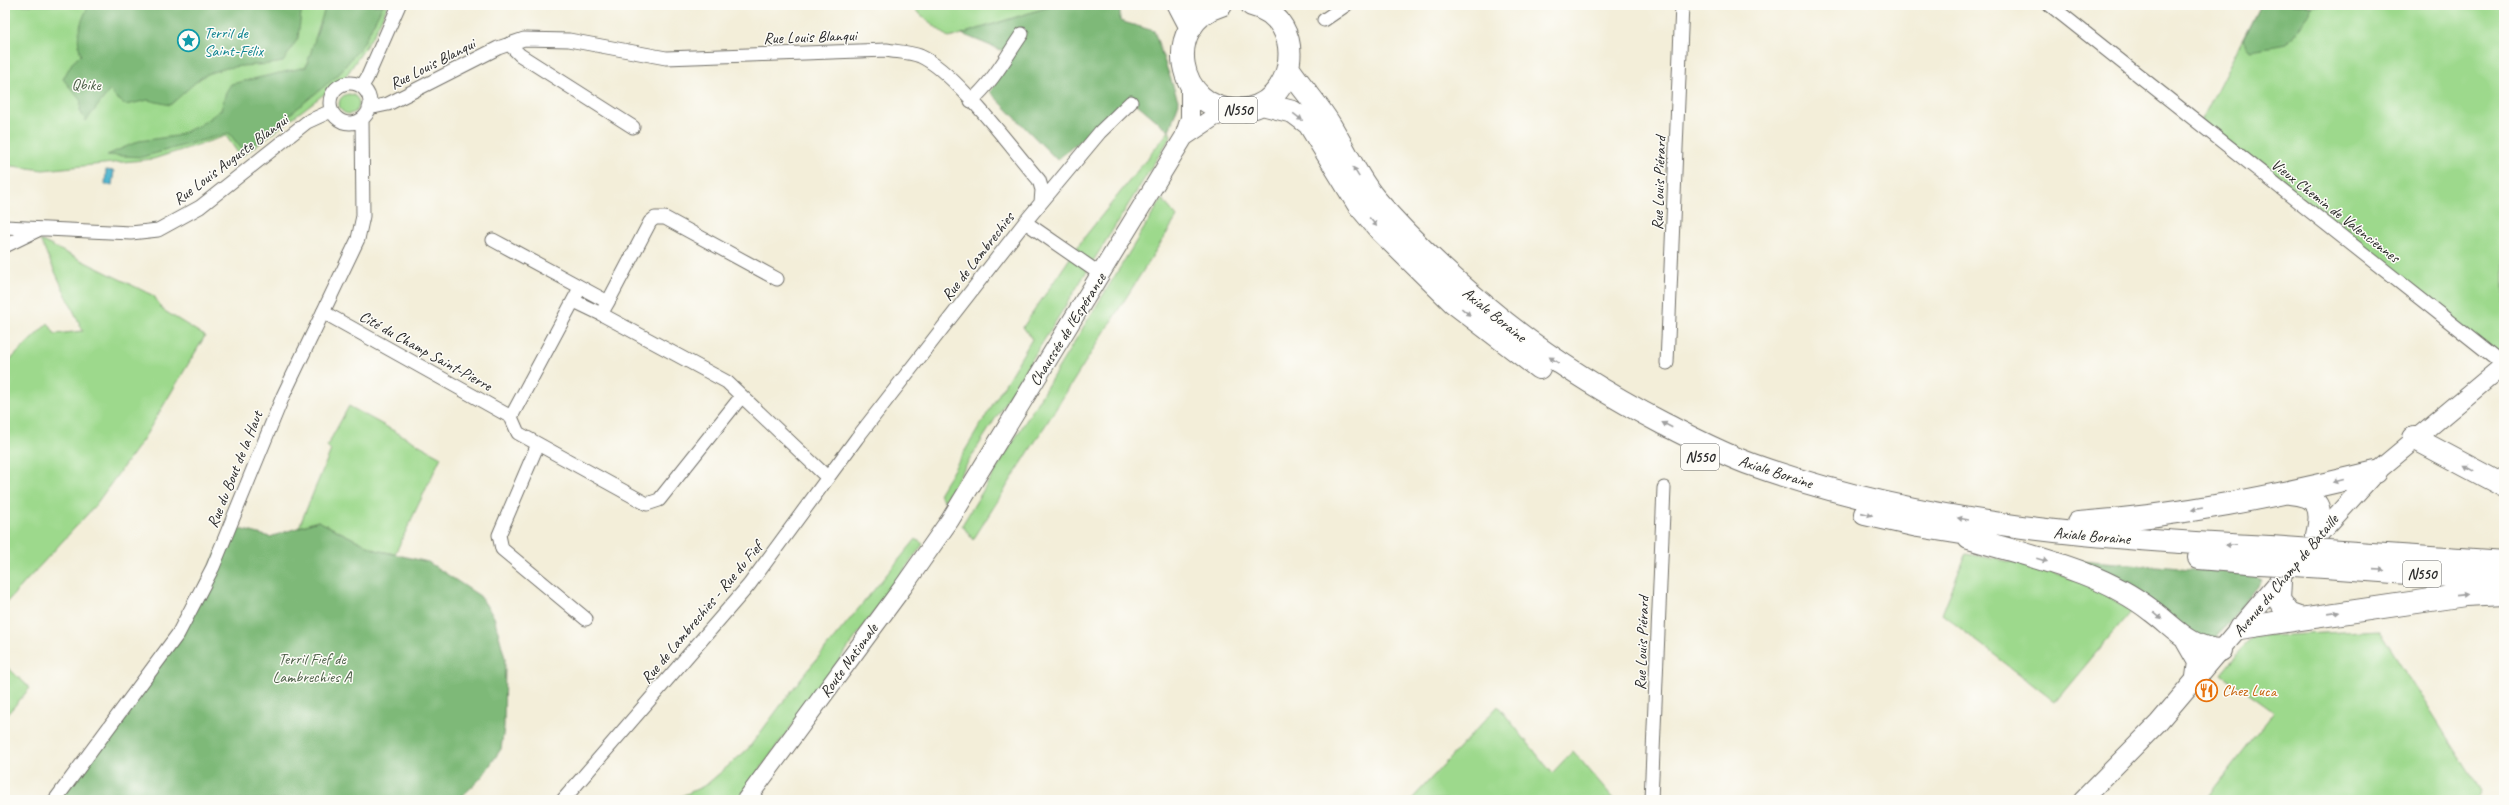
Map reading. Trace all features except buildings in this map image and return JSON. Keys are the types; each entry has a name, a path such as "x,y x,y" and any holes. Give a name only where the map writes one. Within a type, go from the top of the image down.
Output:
{"highway":[{"path":"1179,5 1191,28"},
{"name":"N550","path":"1221,5 1201,16 1191,28 1184,46 1183,57 1190,83 1207,102 1226,109 1238,110 1262,104 1279,90 1289,69 1290,45 1278,14 1252,5"},
{"name":"Axiale Boraine","path":"1289,69 1330,126 1355,171 1374,198 1413,240 1460,285 1550,358 1591,384 1709,447 1753,465 1870,500 1993,524 2265,555"},
{"name":"Axiale Boraine","path":"1262,104 1293,112 1309,124 1358,204 1380,232 1453,302 1504,343 1549,375 1654,435 1740,474 1854,511 1951,533 2052,546 2265,555"},
{"path":"2414,438 2504,486"},
{"path":"1993,524 2124,520 2290,493 2376,472"},
{"path":"2290,493 2303,494 2316,504 2321,519 2317,536"},
{"path":"1951,533 2084,573 2137,601 2187,641 2209,649 2221,650"},
{"name":"N550","path":"2265,555 2341,560 2504,563"},
{"name":"N550","path":"2341,560 2504,580"},
{"path":"2280,581 2279,600 2289,614 2300,618"},
{"path":"2240,628 2465,595 2504,593"},
{"path":"2187,641 2199,662 2197,678"}],"main road":[{"path":"1184,137 1190,118 1190,83"},
{"path":"1184,137 1214,117 1238,110"},
{"name":"Chaussée de l'Espérance","path":"950,520 1184,137"},
{"name":"Avenue du Champ de Bataille","path":"2082,800 2158,723 2317,536 2376,472 2414,438 2504,365"},
{"name":"Route Nationale","path":"746,800 903,587 950,520"}],"street":[{"path":"362,86 367,78 399,5"},
{"path":"1324,20 1346,5"},
{"name":"Rue Louis Piérard","path":"1667,363 1682,5"},
{"name":"Vieux Chemin de Valenciennes","path":"2050,5 2504,365"},
{"path":"971,101 982,91 996,74 1022,34"},
{"name":"Rue Louis Blanqui","path":"369,108 388,104 508,44 529,38 569,40 666,58 886,50 919,56 945,74 971,101 1039,180 1042,190 1041,202"},
{"path":"508,44 520,55 633,127"},
{"path":"344,84 362,86 369,95 369,108 362,119 352,123 344,123 338,120 331,110 331,96 335,90 344,84"},
{"name":"Rue de Lambrechies","path":"857,438 1041,202 1100,132 1131,102"},
{"name":"Rue Louis Auguste Blanqui","path":"5,227 131,233 158,230 200,207 307,122 331,110"},
{"name":"Rue du Bout de la Haut","path":"56,800 80,763 178,634 213,567 283,396 358,239 362,216 362,119"},
{"path":"601,314 650,222 660,217 665,218 777,279"},
{"path":"1025,222 1093,269 1102,272"},
{"path":"5,246 39,229"},
{"path":"493,240 608,302"},
{"path":"580,288 511,417 518,433 647,504 659,500 741,397"},
{"path":"574,301 727,382 741,397 828,478"},
{"name":"Cité du Champ Saint-Pierre","path":"323,312 511,417"},
{"name":"Rue de Lambrechies - Rue du Fief","path":"563,800 750,585 857,438"},
{"path":"538,444 499,535 502,549 586,619"},
{"name":"Rue Louis Piérard","path":"1651,800 1664,488"}],"green space":[{"name":"Qbike","path":"5,5 388,5 374,34 344,79 241,157 226,136 153,159 43,170 5,165"},
{"path":"89,5 302,5 298,38 283,62 226,68 217,71 204,76 170,105 148,100 126,105 115,97 110,90 86,121 80,111 81,101 63,79 72,63 81,55 78,42 79,30"},
{"path":"326,5 383,5 363,44 338,75 244,152 229,133 142,157 107,155 139,141 176,136 200,125 221,110 226,92 231,84 306,67"},
{"path":"909,5 1055,5 949,38"},
{"path":"1055,5 1130,5 1120,9 1120,21 1154,31 1179,103 1169,131 1130,98 1057,160 990,92 1013,55 962,34"},
{"path":"2260,5 2504,5 2504,365 2200,123"},
{"path":"2260,5 2312,5 2309,15 2287,44 2251,50 2243,40"},
{"path":"345,94 353,94 359,100 359,108 353,114 345,114 339,108 339,100"},
{"path":"1169,131 1171,136 944,501 939,494 1032,339 1023,327 1083,239"},
{"path":"1162,199 1177,217 973,540 962,525"},
{"path":"40,240 154,296 163,310 205,336 144,438 94,507 5,604 5,353 11,359 48,323 55,334 83,331"},
{"path":"349,406 441,457 395,554 376,550 318,521 299,527 331,450 327,446"},
{"name":"Terril Fief de Lambrechies A","path":"318,521 376,550 428,562 480,596 494,617 505,658 504,728 501,749 482,777 458,800 55,800 178,634 229,526 270,537"},
{"path":"916,539 923,544 738,800 673,800 706,785 748,749 802,677"},
{"path":"1966,554 2037,566 2095,588 2131,611 2055,702 1942,614"},
{"path":"2067,559 2231,572 2256,577 2262,580 2211,645"},
{"path":"2379,630 2481,791 2476,800 2206,800 2274,712 2221,674 2252,637"},
{"path":"5,665 30,688 5,717"},
{"path":"1498,706 1552,773 1573,751 1615,800 1411,800"}],"water":[{"path":"106,170 114,171 112,185 105,185"}],"place":[{"name":"Terril de Saint-Félix","path":"188,41"},
{"name":"Chez Luca","path":"2207,690"}]}
